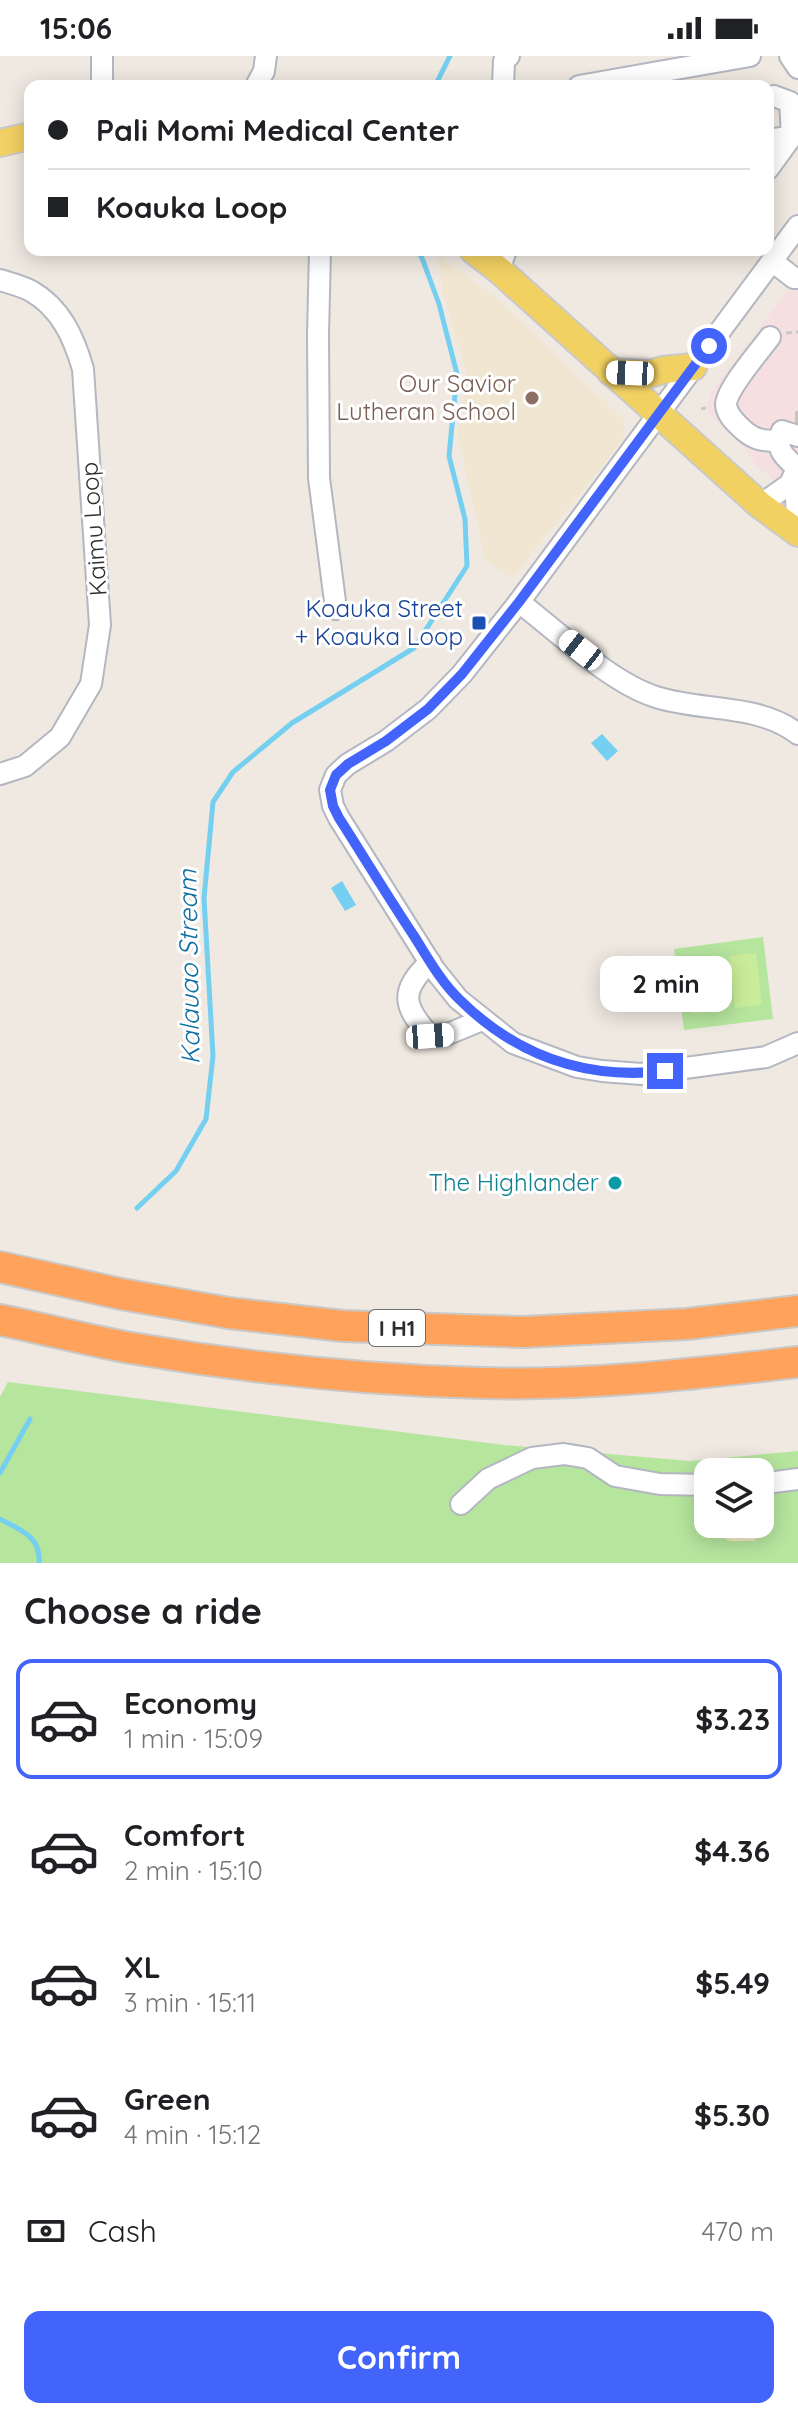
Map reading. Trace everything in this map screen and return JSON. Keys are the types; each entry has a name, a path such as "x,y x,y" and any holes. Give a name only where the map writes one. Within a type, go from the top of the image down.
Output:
{"highway":[{"name":"I H1","path":"0,1267 136,1297 229,1313 343,1326 523,1332 687,1324 798,1311"},
{"name":"I H1","path":"0,1320 131,1348 292,1370 387,1379 554,1382 798,1362"}],"main road":[{"path":"0,143 24,137"},
{"path":"502,260 657,415 760,505 798,531"},
{"path":"611,372 649,374 693,367"}],"street":[{"path":"102,56 102,80"},
{"path":"259,80 266,56"},
{"path":"503,80 504,61 509,56"},
{"path":"621,80 648,72 750,56"},
{"path":"790,56 798,68"},
{"path":"774,96 790,102 792,136 774,161"},
{"path":"774,139 792,136"},
{"path":"798,226 462,674 428,709 386,741 348,764 336,775 330,790 339,818 430,962 458,999 513,1043 557,1061 602,1071 641,1074 766,1057 798,1043"},
{"path":"320,256 319,478 336,609"},
{"path":"772,261 798,278"},
{"name":"Kaimu Loop","path":"0,280 30,290 55,311 74,339 83,369 100,625 91,684 60,737 25,766 0,774"},
{"path":"770,337 729,393 726,407 732,420 751,438 760,441 788,432"},
{"path":"760,505 790,484 797,469 779,450 788,432"},
{"path":"798,490 798,531"},
{"path":"519,602 629,686 657,698 764,717 798,734"},
{"path":"430,962 412,979 407,995 415,1019 430,1036 448,1034 482,1020"},
{"path":"461,1504 488,1479 532,1458 564,1454 588,1458 615,1476 660,1484 694,1485"},
{"path":"774,1482 798,1479"}],"shaded area":[{"name":"Our Savior Lutheran School","path":"438,256 495,297 624,420 623,440 512,578 485,558 457,433 468,377 442,291"},
{"path":"798,277 798,498 757,467 745,448 710,415 707,408 711,392"}],"green space":[{"path":"763,937 773,1019 684,1030 674,949"},
{"path":"756,953 762,1005 735,1008 729,956"},
{"path":"714,959 720,1010 693,1014 687,962"},
{"path":"8,1382 504,1445 694,1461 694,1538 774,1538 774,1458 722,1458 798,1451 798,1563 0,1563 0,1397"}],"sand":[{"path":"724,1538 757,1538 754,1541"}],"water":[{"path":"602,734 618,751 607,761 591,743"},
{"path":"342,881 356,905 345,911 331,888"}],"waterway":[{"name":"Kalauao Stream","path":"438,80 450,56"},
{"name":"Kalauao Stream","path":"137,1208 176,1171 206,1119 213,1056 204,898 213,802 233,772 292,723 414,648 467,566 465,519 449,456 457,374 439,304 421,256"},
{"name":"Kalauao Stream","path":"0,1473 30,1419"},
{"name":"Kalauao Stream","path":"0,1519 33,1540 39,1563"}],"place":[{"name":"Our Savior Lutheran School","path":"532,398"},
{"name":"Koauka Street + Koauka Loop","path":"479,623"},
{"name":"The Highlander","path":"615,1183"}],"route":[{"path":"665,1071 641,1074 577,1067 513,1043 482,1020 458,999 434,969 339,818 330,790 336,775 348,764 386,741 428,709 462,674 709,346"}]}
